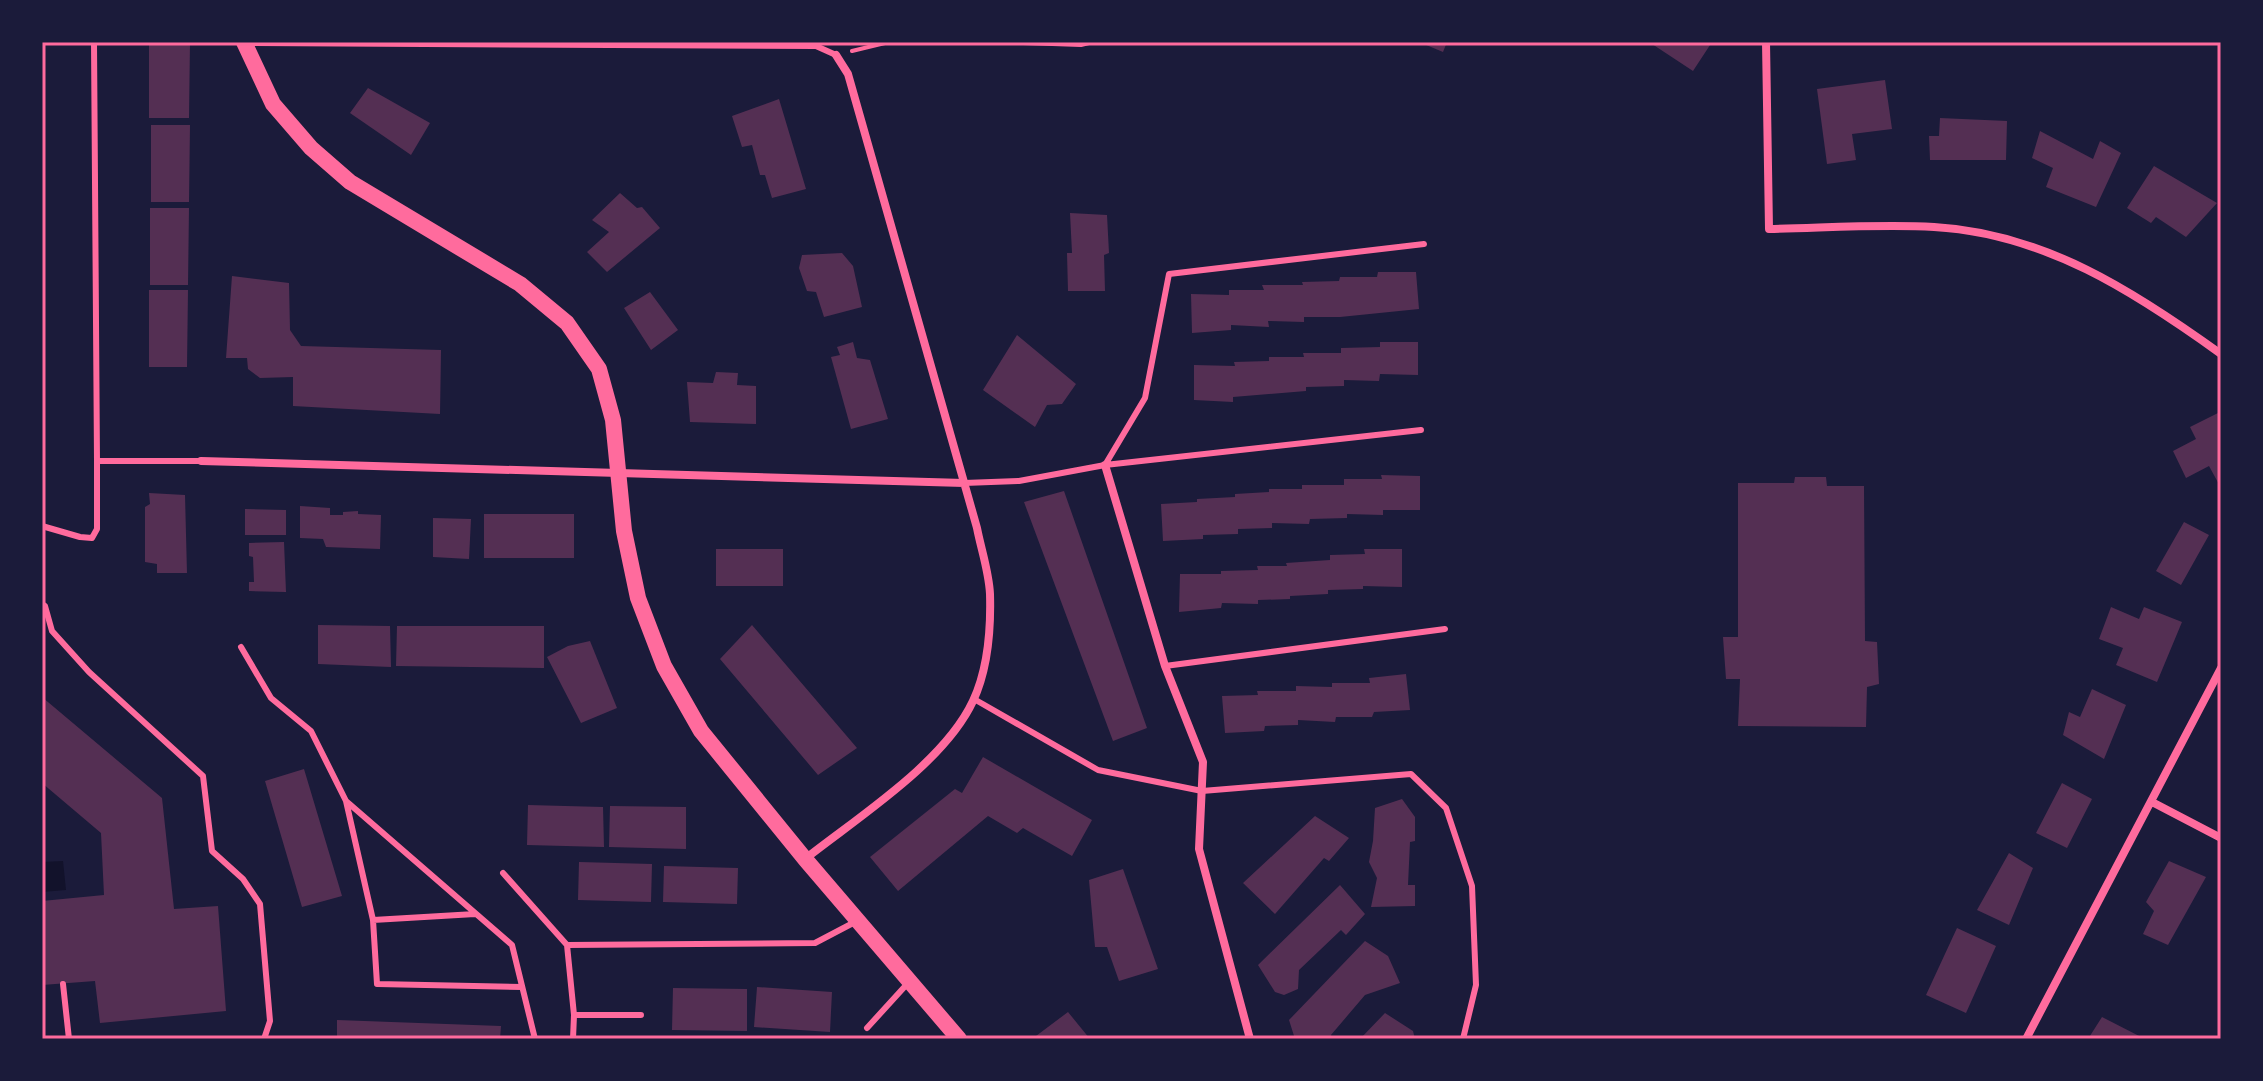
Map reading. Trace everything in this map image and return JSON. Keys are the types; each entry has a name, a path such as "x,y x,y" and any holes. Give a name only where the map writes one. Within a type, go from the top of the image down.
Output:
{"main road":[{"path":"244,43 273,104 311,148 350,182 520,284 567,323 599,369 613,420 624,531 638,598 664,666 701,731 805,859 959,1039"}],"street":[{"path":"1766,42 1769,229 1935,227 1992,235 2042,250 2095,272 2160,311 2221,354"},
{"path":"805,859 918,769 952,733 974,699 990,639 990,591 964,483 848,74 836,55"},
{"path":"201,461 964,483"},
{"path":"1105,465 1165,666 1203,762 1199,849 1250,1039"},
{"path":"2026,1039 2221,668"},
{"path":"2152,802 2221,838"}],"lane":[{"path":"42,526 92,538 97,529 94,42"},
{"path":"244,43 816,46 836,55"},
{"path":"1105,465 1145,398 1169,274 1424,244"},
{"path":"964,483 1019,481 1105,465 1421,430"},
{"path":"97,461 201,461"},
{"path":"42,604 52,631 89,672 203,776 212,851 243,879 260,904 270,1021 264,1039"},
{"path":"1165,666 1445,629"},
{"path":"241,647 271,698 311,731 346,801 373,920 377,984 522,987"},
{"path":"974,699 1098,770 1202,791 1411,774 1446,808 1472,886 1476,985 1463,1039"},
{"path":"346,801 512,945 535,1039"},
{"path":"503,873 567,945 574,1015 573,1039"},
{"path":"373,920 475,914"},
{"path":"567,945 815,943 858,921"},
{"path":"867,1028 910,980"},
{"path":"63,984 69,1039"},
{"path":"574,1015 641,1015"}],"path":[{"path":"836,55 889,42"},
{"path":"991,42 1081,45 1093,42"}],"shaded area":[{"path":"63,861 66,890 42,892 42,862"}],"building":[{"path":"149,42 190,42 189,118 149,118"},
{"path":"1419,42 1447,42 1443,52"},
{"path":"1649,42 1712,42 1693,71"},
{"path":"1885,80 1892,129 1852,134 1856,160 1827,164 1817,89"},
{"path":"368,88 430,123 411,155 350,113"},
{"path":"779,99 806,189 772,198 765,175 760,175 752,145 742,147 732,116"},
{"path":"1940,118 2007,121 2006,160 1930,160 1929,136 1939,136"},
{"path":"151,125 190,125 189,202 151,202"},
{"path":"2040,131 2093,159 2100,141 2121,153 2096,207 2046,187 2053,168 2032,158"},
{"path":"2154,166 2217,203 2186,237 2156,217 2151,223 2127,208"},
{"path":"620,193 637,208 642,207 660,228 607,272 587,252 609,232 592,220"},
{"path":"150,208 189,208 188,285 150,285"},
{"path":"1070,213 1107,215 1109,253 1104,255 1105,291 1068,291 1067,253 1072,253"},
{"path":"842,253 853,266 862,307 824,317 816,292 807,291 799,268 802,255"},
{"path":"1378,272 1416,272 1419,309 1340,317 1304,317 1304,322 1268,321 1269,327 1231,325 1231,330 1192,333 1191,294 1229,295 1229,290 1264,290 1262,285 1303,285 1302,282 1339,281 1340,277 1377,277"},
{"path":"232,276 289,283 290,330 301,346 441,350 440,414 293,406 293,377 260,378 248,369 247,358 226,358"},
{"path":"149,290 188,290 187,367 149,367"},
{"path":"650,292 678,330 651,350 624,308"},
{"path":"1017,335 1076,384 1062,404 1047,405 1035,427 983,390"},
{"path":"853,342 857,358 870,360 888,419 851,429 831,357 840,355 837,347"},
{"path":"1380,342 1418,342 1418,375 1380,374 1379,381 1344,380 1344,386 1306,387 1306,391 1233,397 1233,402 1194,400 1194,365 1235,366 1234,362 1269,361 1269,357 1341,353 1341,348 1380,347"},
{"path":"716,372 738,373 737,385 756,386 756,424 690,422 687,382 713,383"},
{"path":"2220,412 2221,488 2209,466 2186,478 2173,451 2196,439 2190,427"},
{"path":"1381,475 1420,476 1420,510 1383,510 1383,515 1347,514 1347,518 1310,519 1309,524 1272,523 1272,528 1238,529 1238,534 1163,541 1161,504 1235,497 1235,494 1269,492 1269,489 1302,489 1302,485 1344,485 1344,479 1382,479"},
{"path":"1795,477 1826,477 1827,486 1864,486 1865,641 1877,642 1879,684 1867,687 1866,727 1738,726 1740,679 1726,679 1723,637 1738,637 1738,483 1794,483"},
{"path":"1064,491 1147,728 1113,741 1024,502"},
{"path":"149,493 185,495 187,573 157,573 157,564 145,562 145,507 150,504"},
{"path":"300,506 330,508 330,515 358,511 358,514 381,515 380,549 326,547 323,539 300,538"},
{"path":"245,509 286,510 286,535 245,535"},
{"path":"484,514 574,514 574,558 484,558"},
{"path":"433,518 471,519 469,559 433,557"},
{"path":"2184,522 2209,535 2181,585 2156,571"},
{"path":"284,542 286,592 249,591 249,582 254,582 249,543"},
{"path":"716,549 783,549 783,586 716,586"},
{"path":"1364,549 1402,549 1402,587 1363,586 1363,589 1328,590 1328,594 1258,600 1258,604 1222,603 1221,608 1179,612 1180,574 1258,570 1257,566 1287,566 1286,563 1330,560 1330,555 1365,554"},
{"path":"2111,607 2139,619 2144,607 2182,622 2157,682 2116,665 2123,648 2099,639"},
{"path":"318,625 390,626 391,667 318,664"},
{"path":"752,625 857,748 818,775 720,659"},
{"path":"397,626 544,626 544,668 396,666"},
{"path":"590,641 617,708 581,723 547,657 568,646"},
{"path":"1406,674 1410,710 1374,712 1372,717 1336,717 1335,722 1298,720 1298,725 1265,726 1264,731 1225,733 1222,696 1258,695 1257,691 1296,691 1296,686 1332,687 1332,683 1370,683 1369,678"},
{"path":"2092,689 2126,705 2104,759 2063,735 2069,712 2080,717"},
{"path":"42,697 162,798 174,909 218,906 226,1011 100,1023 95,981 42,985 42,901 104,895 101,833 42,783"},
{"path":"983,757 1092,820 1072,856 1023,828 1017,833 988,816 898,891 870,857 955,789 962,793"},
{"path":"304,769 342,896 302,907 265,781"},
{"path":"2062,783 2092,799 2067,848 2036,833"},
{"path":"1402,799 1415,817 1415,841 1410,842 1408,885 1415,885 1415,906 1371,907 1377,878 1369,862 1375,808"},
{"path":"528,805 603,807 604,847 527,845"},
{"path":"610,806 686,807 686,849 609,847"},
{"path":"1315,816 1349,838 1329,861 1324,858 1275,914 1243,883"},
{"path":"2009,853 2033,868 2009,925 1977,910"},
{"path":"2169,861 2206,877 2168,945 2143,934 2154,911 2146,902"},
{"path":"579,862 652,864 651,902 578,900"},
{"path":"664,866 738,868 737,904 663,902"},
{"path":"1123,869 1158,969 1119,981 1107,947 1095,947 1089,880"},
{"path":"1340,885 1365,914 1346,935 1341,930 1299,970 1298,989 1284,995 1275,992 1258,965"},
{"path":"1957,928 1996,946 1966,1013 1926,995"},
{"path":"1365,941 1388,956 1400,983 1365,995 1331,1035 1332,1039 1295,1039 1289,1020"},
{"path":"757,987 832,992 830,1032 754,1027"},
{"path":"673,988 747,989 747,1031 672,1030"},
{"path":"1068,1012 1090,1039 1032,1039"},
{"path":"1385,1013 1413,1031 1415,1039 1360,1039"},
{"path":"2102,1017 2145,1039 2088,1039"},
{"path":"337,1020 501,1026 500,1039 337,1039"}]}
